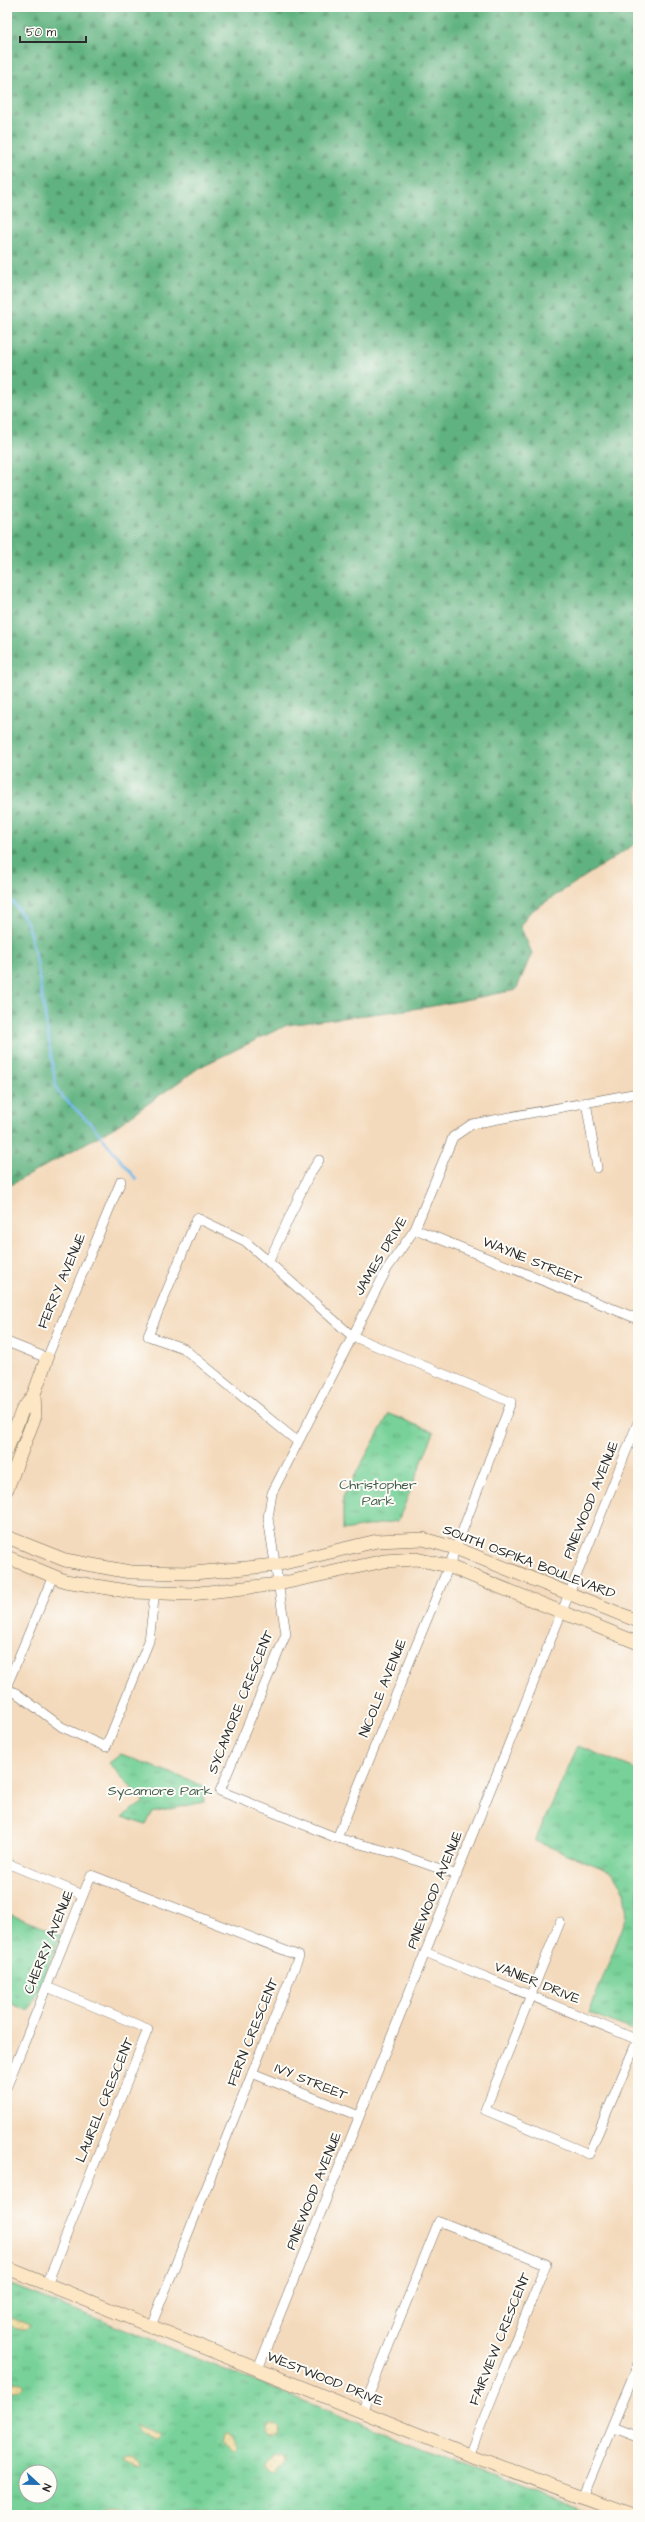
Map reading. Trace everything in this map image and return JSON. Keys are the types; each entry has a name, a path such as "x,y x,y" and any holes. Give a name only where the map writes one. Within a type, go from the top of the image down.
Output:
{"main road":[{"name":"FERRY AVENUE","path":"7,1448 22,1411 34,1394 47,1358"},
{"name":"FERRY AVENUE","path":"7,1489 35,1416 34,1394"},
{"name":"SOUTH OSPIKA BOULEVARD","path":"7,1537 65,1560 130,1572 194,1573 276,1565 377,1541 423,1539 455,1548 638,1621"},
{"path":"7,1558 65,1581 102,1587 191,1594 279,1584 384,1561 416,1559 448,1566 638,1643"},
{"name":"WESTWOOD DRIVE","path":"7,2268 469,2455 633,2515"}],"street":[{"name":"JAMES DRIVE","path":"276,1565 268,1518 272,1493 387,1269 415,1229 453,1137 472,1124 638,1093"},
{"path":"586,1102 597,1168"},
{"path":"269,1261 309,1175 319,1160"},
{"name":"FERRY AVENUE","path":"47,1358 121,1181"},
{"path":"298,1442 183,1348 148,1336 197,1218 245,1241 352,1336"},
{"name":"WAYNE STREET","path":"415,1229 638,1319"},
{"name":"NICOLE AVENUE","path":"337,1838 448,1566 511,1402 352,1336"},
{"path":"7,1342 47,1358"},
{"name":"PINEWOOD AVENUE","path":"258,2369 638,1422"},
{"name":"SYCAMORE CRESCENT","path":"276,1565 286,1634 220,1791 337,1838 398,1854 456,1875"},
{"path":"7,1685 52,1576"},
{"path":"7,1689 16,1693 62,1726 106,1747 149,1641 155,1592"},
{"path":"7,1864 83,1895"},
{"name":"CHERRY AVENUE","path":"7,2086 11,2066 47,1987 91,1875"},
{"name":"FERN CRESCENT","path":"91,1875 298,1956 151,2326"},
{"path":"560,1922 485,2110 589,2154 638,2039"},
{"name":"VANIER DRIVE","path":"425,1952 638,2039"},
{"name":"LAUREL CRESCENT","path":"47,1987 148,2029 47,2284"},
{"name":"IVY STREET","path":"252,2073 359,2116"},
{"name":"FAIRVIEW CRESCENT","path":"362,2412 439,2221 546,2264 469,2455"},
{"path":"583,2497 638,2364"},
{"path":"612,2427 638,2437"}],"green space":[{"path":"7,7 638,7 638,842 530,912 520,926 532,953 516,990 428,1007 287,1025 200,1067 115,1127 7,1187"},
{"name":"Christopher Park","path":"389,1414 434,1432 398,1521 343,1530 343,1497"},
{"path":"578,1746 638,1770 638,2032 589,2013 627,1916 624,1891 612,1872 535,1841"},
{"name":"Sycamore Park","path":"121,1754 204,1786 204,1802 152,1813 146,1825 122,1817 144,1802 109,1763"},
{"path":"7,1913 61,1935 29,2011 7,2002"},
{"path":"7,2283 570,2507 593,2515 7,2515"}],"sand":[{"path":"7,2316 25,2322 31,2327 22,2329 7,2325"},
{"path":"10,2381 21,2382 24,2385 21,2389 7,2391 7,2383"},
{"path":"275,2424 278,2425 278,2435 271,2436 268,2435 267,2428 268,2425"},
{"path":"135,2426 158,2434 160,2437 155,2440 140,2433"},
{"path":"230,2432 238,2445 235,2451 223,2441 227,2433"},
{"path":"275,2452 282,2453 284,2459 271,2469 265,2464 265,2460"},
{"path":"129,2456 140,2461 142,2465 141,2467 123,2460 123,2457"},
{"path":"112,2507 126,2510 130,2515 102,2515 103,2510"}],"waterway":[{"path":"7,894 27,922 37,963 56,1087 60,1094 92,1125 136,1179"}]}
